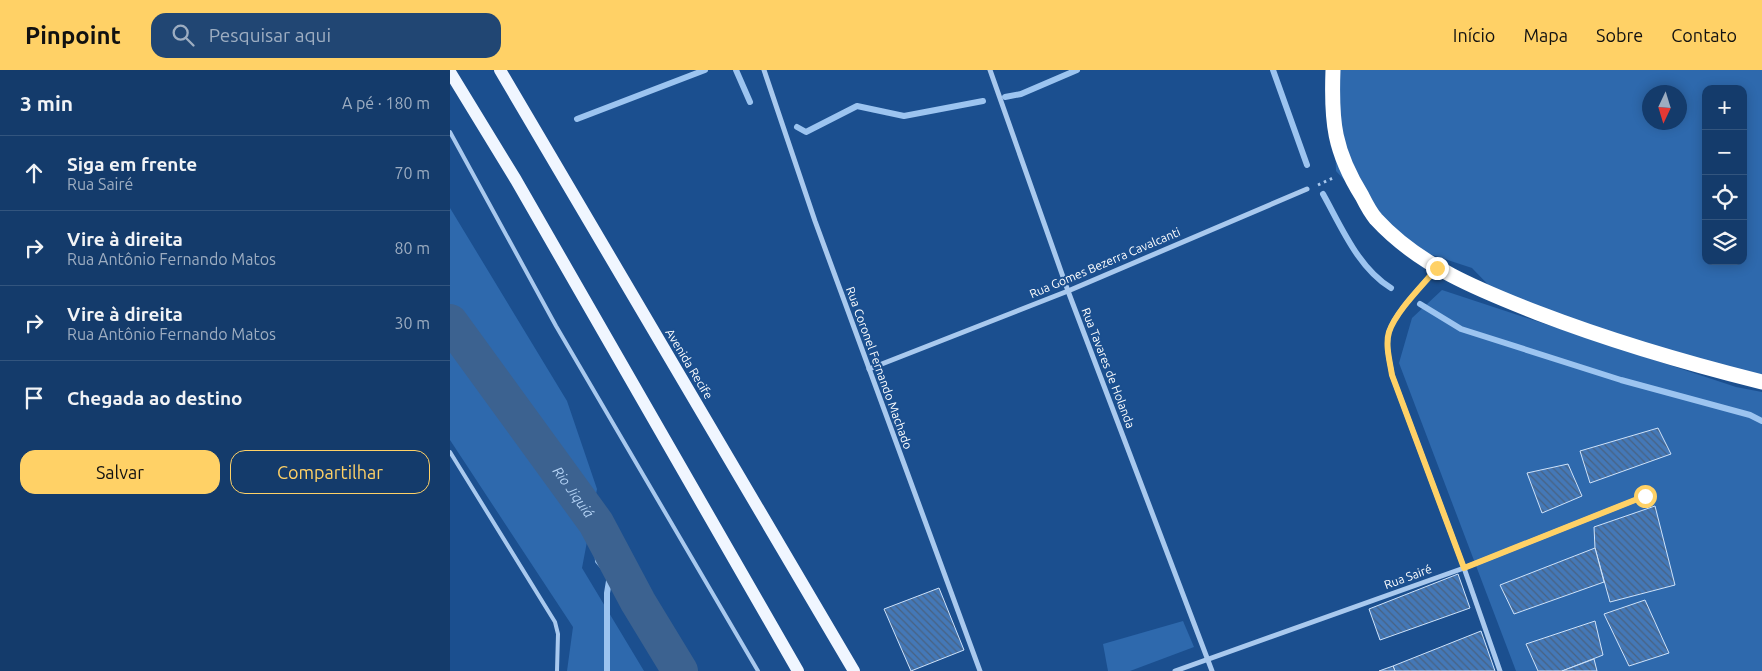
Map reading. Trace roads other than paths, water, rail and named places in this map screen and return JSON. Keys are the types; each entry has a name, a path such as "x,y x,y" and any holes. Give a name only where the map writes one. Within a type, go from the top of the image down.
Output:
{"highway":[{"path":"1333,70 1332,112 1347,172 1374,217 1405,246 1437,268 1501,298 1632,347 1762,382"}],"main road":[{"name":"Avenida Recife","path":"500,70 854,671"},
{"path":"450,72 525,197 798,671"}],"street":[{"name":"Rua Coronel Fernando Machado","path":"764,70 869,369 980,671"},
{"name":"Rua Tavares de Holanda","path":"990,70 1068,291 1212,671"},
{"name":"Rua Gomes Bezerra Cavalcanti","path":"869,369 1068,291 1307,189"},
{"path":"1437,268 1400,314 1389,332 1388,346 1392,375 1500,671"},
{"name":"Rua Sairé","path":"1175,671 1464,568 1645,496"}],"lane":[{"path":"450,132 556,326 758,671"},
{"path":"450,452 555,622 559,646 557,671"}],"waterway":[{"path":"577,119 705,70"},
{"path":"736,70 750,102"},
{"path":"1005,97 1021,94 1077,70"},
{"path":"1273,70 1307,165"},
{"path":"797,127 806,132 857,106 904,116 983,101"},
{"path":"1323,194 1351,246 1379,280 1391,288"},
{"path":"1420,304 1461,329 1621,380 1750,415 1762,421"},
{"name":"Rio Jiquiá","path":"450,322 596,523 638,602 680,671"},
{"path":"596,523 598,561 610,575 607,593 607,671"}]}
